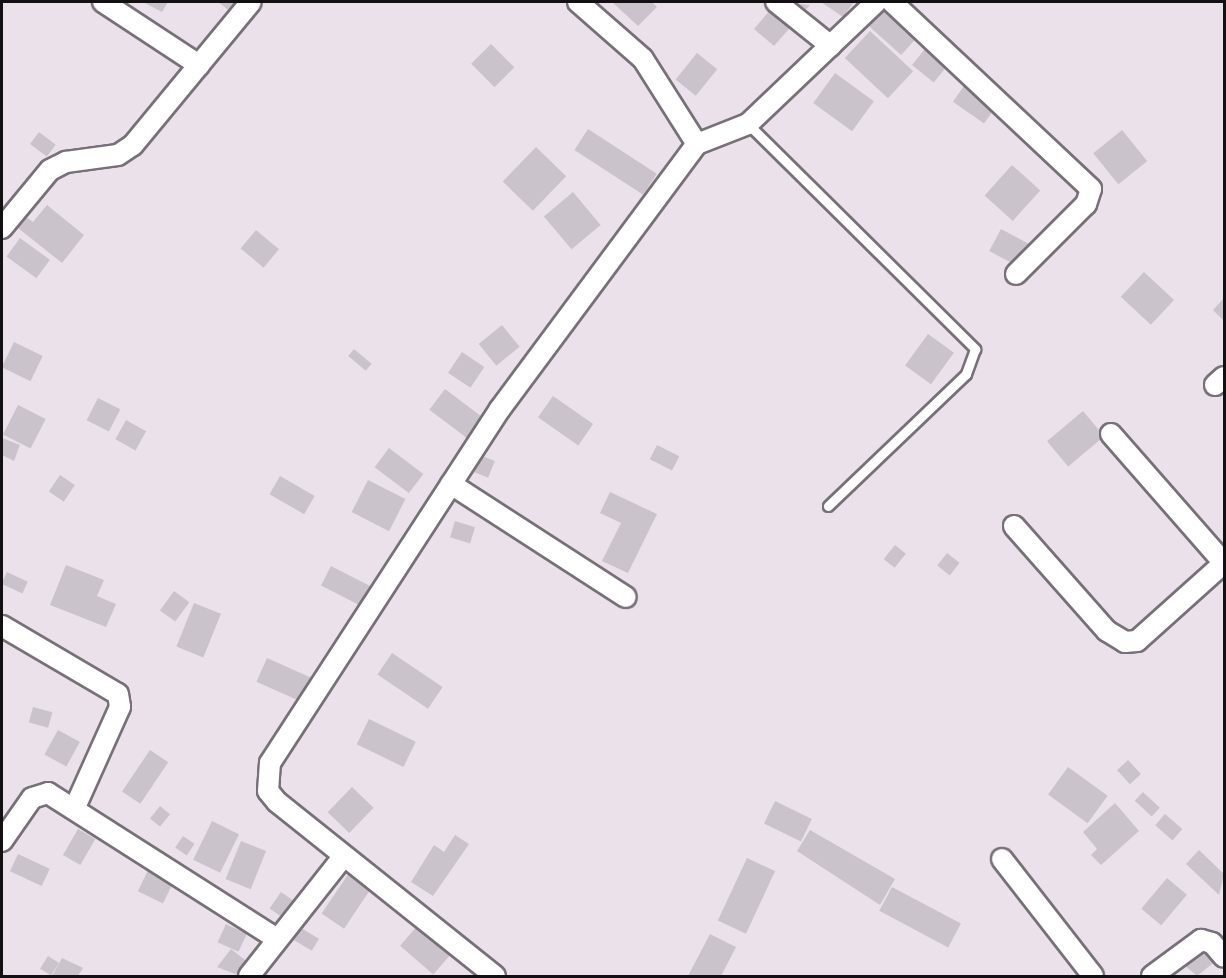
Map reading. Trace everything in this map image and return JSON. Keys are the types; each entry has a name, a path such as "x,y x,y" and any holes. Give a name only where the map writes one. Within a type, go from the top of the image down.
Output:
{"street":[{"path":"103,2 199,65"},
{"path":"2,228 50,170 66,162 118,155 133,146 251,2"},
{"path":"776,2 831,46"},
{"path":"495,976 343,857 268,791 270,763 500,409 697,144 748,123 876,2"},
{"path":"892,2 1091,189 1086,204 1016,274"},
{"path":"585,4 643,59 697,144"},
{"path":"1014,526 1107,631 1125,642 1137,640 1224,563 1111,434"},
{"path":"451,484 626,597"},
{"path":"2,626 118,694 120,706 75,807"},
{"path":"2,841 38,794 75,807 278,939"},
{"path":"249,976 343,857"},
{"path":"1002,859 1093,976"},
{"path":"1152,976 1201,940 1212,943 1224,957"}],"lane":[{"path":"748,123 975,349 966,374 828,507"}],"building":[{"path":"143,2 168,2 162,12"},
{"path":"218,2 245,2 235,15"},
{"path":"612,2 652,2 657,7 638,26"},
{"path":"777,2 810,5 774,46 754,29"},
{"path":"821,2 854,2 843,17"},
{"path":"887,2 921,33 901,55 867,24"},
{"path":"870,31 913,71 888,98 845,58"},
{"path":"491,44 514,67 495,87 471,64"},
{"path":"929,44 951,62 934,83 912,65"},
{"path":"697,53 717,69 696,96 676,79"},
{"path":"835,73 874,101 852,131 813,103"},
{"path":"973,73 1004,95 984,123 953,102"},
{"path":"588,129 657,174 643,195 574,150"},
{"path":"1122,130 1147,161 1118,184 1093,153"},
{"path":"39,132 56,145 47,157 30,144"},
{"path":"536,147 566,176 533,211 503,182"},
{"path":"1012,165 1040,190 1013,221 985,195"},
{"path":"573,192 601,225 572,249 544,216"},
{"path":"47,205 84,235 62,263 18,228 26,217 33,222"},
{"path":"1001,229 1031,245 1019,267 989,251"},
{"path":"256,230 279,249 264,268 241,248"},
{"path":"20,238 50,260 36,278 6,257"},
{"path":"1144,272 1174,300 1151,325 1121,297"},
{"path":"1224,298 1224,321 1213,310"},
{"path":"502,325 520,347 496,366 479,344"},
{"path":"928,334 954,353 931,384 905,366"},
{"path":"14,342 43,356 30,381 2,367"},
{"path":"354,349 372,364 366,371 348,356"},
{"path":"462,352 484,367 470,388 448,373"},
{"path":"445,389 484,418 468,439 429,410"},
{"path":"553,396 593,424 578,445 538,417"},
{"path":"98,398 120,409 109,432 87,420"},
{"path":"18,405 46,419 31,448 3,434"},
{"path":"1083,411 1104,436 1068,466 1047,441"},
{"path":"126,420 146,431 135,450 115,439"},
{"path":"2,438 20,445 14,461 2,455"},
{"path":"657,445 679,456 672,471 650,459"},
{"path":"389,448 423,474 409,493 375,467"},
{"path":"480,455 495,461 488,478 473,472"},
{"path":"60,475 75,485 64,502 49,492"},
{"path":"280,476 315,496 304,514 270,494"},
{"path":"368,480 405,499 389,531 352,512"},
{"path":"610,492 657,514 628,573 602,561 621,523 600,513"},
{"path":"455,521 475,527 470,543 450,537"},
{"path":"895,545 906,554 895,568 884,559"},
{"path":"947,553 960,563 950,575 937,566"},
{"path":"66,565 104,580 97,596 116,604 106,627 50,605"},
{"path":"331,566 376,589 366,609 321,586"},
{"path":"7,572 28,582 22,594 2,584"},
{"path":"174,591 189,602 175,622 160,610"},
{"path":"194,603 221,614 203,657 176,647"},
{"path":"392,653 443,687 428,709 377,675"},
{"path":"267,658 314,679 303,702 256,682"},
{"path":"33,707 52,712 48,728 29,722"},
{"path":"369,719 416,742 403,767 357,744"},
{"path":"58,730 80,742 66,767 44,754"},
{"path":"150,750 168,762 140,804 122,791"},
{"path":"1128,760 1141,774 1130,784 1117,770"},
{"path":"1068,767 1108,796 1088,823 1048,795"},
{"path":"352,787 374,808 349,833 328,812"},
{"path":"1143,792 1160,808 1152,816 1135,801"},
{"path":"775,801 812,819 801,841 764,823"},
{"path":"1115,803 1139,831 1101,865 1091,855 1097,849 1083,832"},
{"path":"160,806 170,814 160,827 150,818"},
{"path":"1165,814 1182,829 1173,840 1155,825"},
{"path":"212,821 239,834 220,873 193,860"},
{"path":"78,829 95,839 80,865 63,855"},
{"path":"810,830 895,879 880,905 797,851"},
{"path":"455,835 469,844 433,896 411,882 434,845 444,852"},
{"path":"183,836 195,844 187,855 175,848"},
{"path":"241,841 266,851 251,889 226,879"},
{"path":"1199,850 1224,874 1219,895 1186,864"},
{"path":"18,854 50,869 42,886 10,871"},
{"path":"154,858 179,870 163,904 138,891"},
{"path":"747,858 775,871 746,934 718,921"},
{"path":"349,873 371,888 344,929 322,914"},
{"path":"1167,878 1187,895 1161,925 1141,909"},
{"path":"892,887 961,924 948,947 879,911"},
{"path":"281,892 297,903 285,919 270,908"},
{"path":"425,917 458,946 433,975 400,946"},
{"path":"226,924 247,934 238,952 218,942"},
{"path":"301,928 319,939 312,951 294,940"},
{"path":"710,934 736,947 721,976 688,976"},
{"path":"1201,945 1217,960 1197,976 1183,964"},
{"path":"231,949 250,964 240,976 217,967"},
{"path":"48,956 59,963 51,976 40,969"},
{"path":"62,958 83,968 78,976 52,976"}]}
